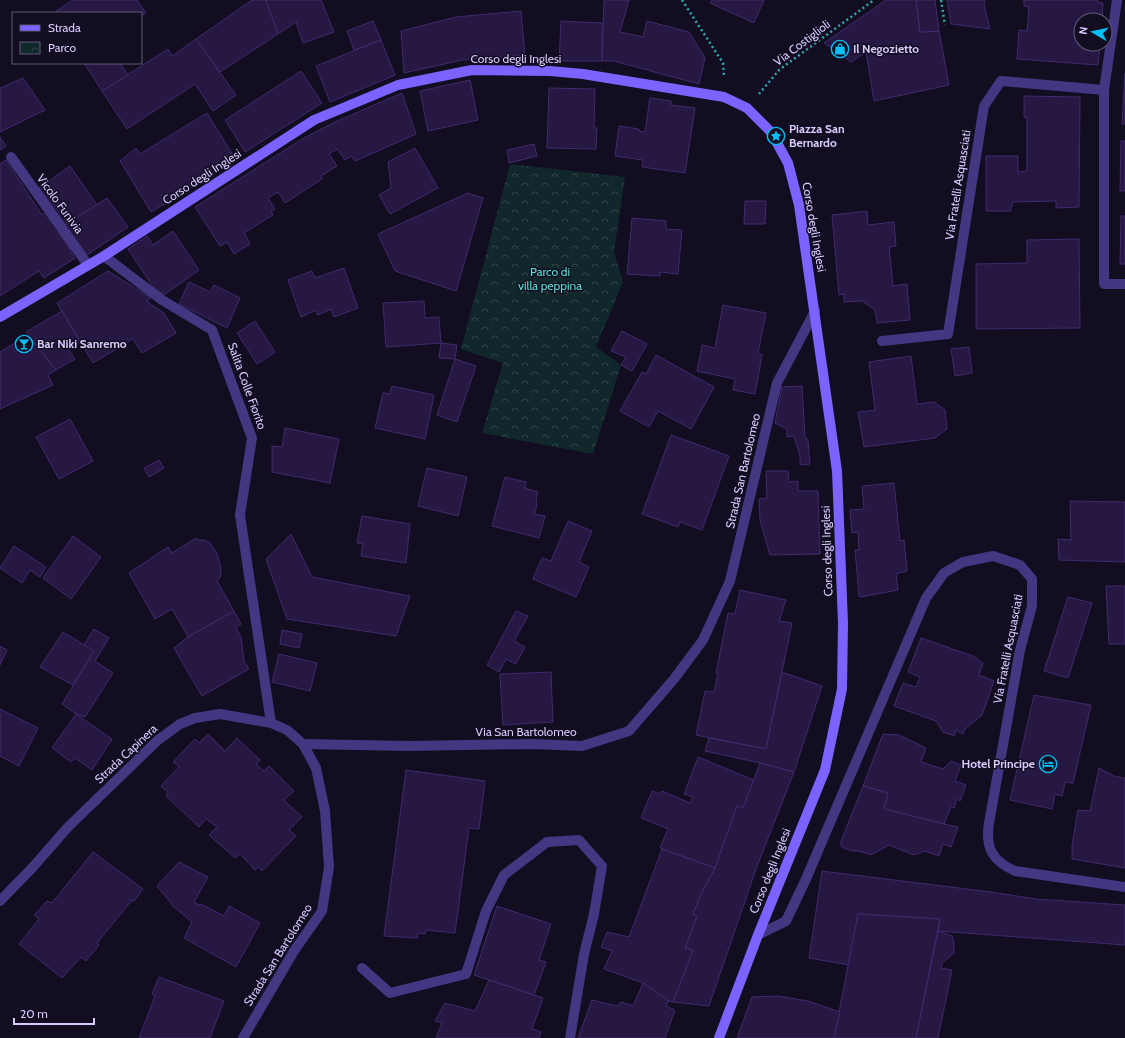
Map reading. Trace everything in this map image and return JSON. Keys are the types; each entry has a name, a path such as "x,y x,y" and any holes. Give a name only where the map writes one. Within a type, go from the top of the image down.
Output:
{"main road":[{"name":"Corso degli Inglesi","path":"0,317 104,256 314,120 398,85 472,70 550,71 583,74 724,97 747,108 770,132 788,163 799,205 837,471 843,623 842,689 825,770 758,934 720,1038"}],"street":[{"path":"1117,0 1104,90 1104,284 1125,284"},
{"name":"Via Fratelli Asquasciati","path":"882,341 948,334 984,106 1001,81 1104,90"},
{"name":"Vicolo Funivia","path":"11,157 88,265"},
{"name":"Salita Colle Fiorito","path":"104,256 162,300 212,330 252,438 240,515 270,723"},
{"name":"Strada San Bartolomeo","path":"703,640 730,581 777,383 814,311"},
{"name":"Via Fratelli Asquasciati","path":"758,934 786,920 806,879 926,598 944,573 963,562 993,556 1020,565 1032,579 1032,606 1020,650 989,823 987,835 989,847 994,858 1004,866 1015,871 1125,887"},
{"name":"Via San Bartolomeo","path":"303,744 408,746 532,744 582,746 629,731 674,679 703,640"},
{"name":"Strada Capinera","path":"0,901 83,812 158,740 180,724 195,718 220,714 270,723 287,730 303,744"},
{"name":"Strada San Bartolomeo","path":"243,1038 294,951 322,911 329,867 325,811 316,768 303,744"},
{"path":"362,968 390,993 466,974 486,911 504,875 547,842 579,840 602,866 594,914 584,954 570,1038"}],"path":[{"path":"682,0 723,63 724,97"},
{"name":"Via Costiglioli","path":"747,108 779,70 874,0"},
{"path":"941,0 945,25"}],"green space":[{"name":"Parco di villa peppina","path":"510,164 625,177 614,252 623,282 596,347 621,365 593,454 482,433 503,363 461,349"}],"building":[{"path":"73,0 137,0 146,13 142,15 142,12 55,12"},
{"path":"252,0 266,0 278,34 220,72 196,39"},
{"path":"266,0 321,0 334,32 303,43 296,22 278,34"},
{"path":"604,0 629,0 620,32 643,37 647,21 689,32 705,58 699,84 614,61 602,61"},
{"path":"712,0 764,0 754,23 710,3"},
{"path":"886,0 916,0 920,32 939,31 949,85 874,101 866,52 851,62 824,43"},
{"path":"916,0 935,0 939,31 920,32"},
{"path":"947,0 985,0 984,5 990,29 951,24"},
{"path":"1024,0 1098,0 1097,2 1103,3 1102,12 1073,12 1073,52 1099,52 1098,65 1017,59 1019,30 1027,31 1029,7 1024,6"},
{"path":"521,11 525,55 462,60 404,73 401,31 456,17"},
{"path":"373,21 381,40 354,50 347,31"},
{"path":"561,21 602,23 602,61 559,61"},
{"path":"196,39 236,95 213,111 195,84 127,129 102,91 168,49 172,56"},
{"path":"381,40 395,75 330,102 316,66"},
{"path":"85,64 121,64 128,75 102,91"},
{"path":"301,71 322,103 245,152 225,120"},
{"path":"1125,73 1125,124 1122,124"},
{"path":"23,78 45,110 0,132 0,88"},
{"path":"470,80 478,120 428,131 420,91"},
{"path":"549,88 595,89 594,128 597,128 596,149 547,148"},
{"path":"402,93 416,134 355,161 351,156 345,160 337,149 329,154 337,166 321,176 322,179 285,203 278,192 268,198 275,209 271,212 273,215 244,233 250,244 234,254 227,242 220,246 195,207 304,138 333,123"},
{"path":"1024,96 1080,97 1079,207 1056,208 1056,201 1013,202 1010,211 986,211 986,156 1018,156 1018,172 1027,171 1027,118 1024,117"},
{"path":"650,98 671,101 671,105 695,108 685,173 642,167 643,160 615,156 619,126 639,129 639,131 645,132"},
{"path":"207,113 236,160 151,212 120,161 136,148 140,154"},
{"path":"0,137 6,146 0,150"},
{"path":"1121,141 1125,141 1125,191 1120,191"},
{"path":"534,144 537,156 509,163 507,150"},
{"path":"415,148 438,188 390,214 379,195 391,188 388,162"},
{"path":"6,160 42,215 46,212 75,258 44,278 39,271 0,296 0,164"},
{"path":"70,166 97,205 65,225 39,188"},
{"path":"468,193 483,198 456,291 395,271 378,234"},
{"path":"107,198 128,227 87,255 65,225"},
{"path":"745,201 766,201 765,224 744,224"},
{"path":"867,211 868,225 894,222 896,246 889,247 893,286 907,284 910,320 877,323 875,310 862,301 844,302 844,294 839,295 832,215"},
{"path":"1121,216 1125,216 1125,264 1120,264"},
{"path":"632,218 666,221 666,229 682,230 678,274 660,272 660,276 627,274"},
{"path":"173,231 199,270 164,295 153,287 128,249 147,236 153,245"},
{"path":"1079,239 1080,328 976,329 976,264 1027,263 1027,240"},
{"path":"344,268 358,308 334,317 331,309 318,315 316,310 301,317 288,280 312,271 315,278"},
{"path":"108,271 151,298 146,301 164,313 176,333 142,353 133,339 93,363 57,303"},
{"path":"189,282 210,292 214,285 240,298 227,328 179,304"},
{"path":"424,301 425,318 439,317 441,343 386,347 383,303"},
{"path":"723,305 766,313 758,353 762,355 755,394 733,390 735,379 697,371 702,345 715,348"},
{"path":"62,311 80,342 68,349 75,359 56,370 26,332"},
{"path":"255,321 275,352 257,364 237,333"},
{"path":"622,331 647,344 632,371 621,365 626,357 611,351"},
{"path":"28,335 56,370 48,375 53,385 0,409 0,352"},
{"path":"441,343 457,345 455,359 439,358"},
{"path":"969,347 972,373 955,376 951,349"},
{"path":"656,355 714,387 691,429 658,411 649,427 620,411 642,372 646,374"},
{"path":"911,356 917,404 934,402 945,410 947,429 935,438 864,447 858,412 875,410 869,362"},
{"path":"455,359 476,366 457,422 437,415"},
{"path":"392,386 434,395 425,439 375,428 383,393 390,394"},
{"path":"802,386 805,438 808,440 810,464 800,465 800,456 794,436 787,437 787,429 775,423 782,387"},
{"path":"70,419 93,461 59,479 36,437"},
{"path":"285,428 339,439 330,483 272,472 272,446 282,447"},
{"path":"671,435 729,456 702,530 680,522 678,527 642,514"},
{"path":"159,460 164,468 149,477 144,468"},
{"path":"427,468 467,477 458,516 418,506"},
{"path":"766,471 788,471 789,482 798,481 798,491 818,491 820,554 770,555 760,520 759,499 767,498"},
{"path":"505,477 526,482 525,488 538,492 536,498 537,506 534,514 545,516 539,538 492,526"},
{"path":"894,483 900,541 904,540 907,571 896,574 898,590 861,597 859,596 855,550 859,550 858,532 852,533 850,510 864,509 862,486"},
{"path":"1070,501 1125,502 1125,562 1059,560 1058,539 1071,540"},
{"path":"362,516 410,524 406,563 361,556 363,544 357,543"},
{"path":"568,521 592,531 579,562 589,567 576,597 533,579 542,558 551,561"},
{"path":"291,534 312,577 410,596 396,636 287,619 266,559"},
{"path":"73,536 101,557 71,599 43,578"},
{"path":"196,538 197,540 204,540 210,543 217,554 221,568 220,577 217,581 234,611 188,637 172,609 155,619 129,573 168,547 172,553"},
{"path":"14,546 46,567 40,577 30,570 22,583 0,568"},
{"path":"1106,586 1125,586 1125,644 1109,644"},
{"path":"740,590 786,600 779,621 792,623 766,749 696,735 705,691 714,692 718,673 716,673 728,613 735,614"},
{"path":"1068,597 1092,603 1068,678 1044,671"},
{"path":"234,611 241,624 236,628 241,637 244,661 249,669 202,696 174,648 188,637"},
{"path":"516,611 528,616 514,641 525,647 516,664 506,659 499,672 487,665"},
{"path":"94,629 109,638 95,661 113,673 85,717 76,714 62,704 94,651 84,645"},
{"path":"282,630 302,634 299,648 280,644"},
{"path":"63,632 94,651 73,685 40,667"},
{"path":"921,638 973,656 983,663 979,675 994,681 982,715 965,729 963,734 956,730 954,736 943,732 936,721 894,706 903,683 916,687 920,677 908,672"},
{"path":"0,646 7,650 0,665"},
{"path":"279,654 317,663 310,691 272,682"},
{"path":"551,672 553,722 503,725 500,674"},
{"path":"782,672 822,686 794,772 705,751 709,738 766,749"},
{"name":"Hotel Principe","path":"1034,695 1091,705 1073,783 1065,782 1062,796 1055,794 1052,809 1010,800"},
{"path":"0,709 38,728 19,766 0,756"},
{"path":"76,714 112,739 92,770 75,758 71,762 52,748"},
{"path":"208,734 225,751 237,738 260,760 256,764 264,771 269,766 294,791 284,800 302,817 289,830 296,836 262,871 259,867 255,870 240,854 235,858 209,835 217,827 206,819 199,827 166,796 168,792 161,786 179,767 173,762 195,739 199,743"},
{"path":"883,734 899,735 926,748 921,762 943,769 951,761 961,765 955,781 966,785 960,801 957,799 954,808 951,807 944,824 884,809 888,793 863,786"},
{"path":"698,757 754,780 743,808 737,806 715,868 660,848 668,829 641,818 652,791 660,794 662,791 690,803 693,797 684,794"},
{"path":"760,763 794,772 756,869 709,1006 673,1002 693,950 685,948 697,916 693,914 700,896 715,868 737,806 743,808"},
{"path":"1099,768 1114,776 1125,778 1125,868 1072,859 1072,846 1078,810 1090,811"},
{"path":"406,770 485,781 479,829 469,828 455,933 426,930 425,934 418,933 417,938 384,936"},
{"path":"863,786 888,793 884,809 958,827 951,847 943,844 939,856 925,851 914,855 889,845 871,855 859,851 852,851 841,846 841,841"},
{"path":"662,849 715,868 700,896 693,914 697,916 685,948 693,950 673,1002 669,1001 643,983 604,969 612,951 601,947 607,932 629,937"},
{"path":"93,852 143,889 134,901 132,900 97,943 99,945 86,961 81,957 62,978 19,944 39,919 34,915 47,901 52,903"},
{"path":"179,862 208,877 194,902 224,916 229,906 260,923 236,967 184,938 192,922 174,907 157,886"},
{"path":"822,871 1036,899 1125,905 1125,945 938,931 940,919 858,914 849,965 809,958"},
{"path":"497,906 551,924 539,960 546,962 534,995 474,975"},
{"path":"858,914 940,919 916,1038 834,1038"},
{"path":"938,931 952,936 954,942 954,953 942,963 941,968 952,970 938,1038 916,1038"},
{"path":"159,977 224,1001 210,1038 139,1038 155,996 152,994"},
{"path":"489,980 543,998 532,1029 541,1032 539,1038 436,1038 442,1023 435,1021 445,1003 475,1011"},
{"path":"643,983 669,1001 666,1006 675,1010 665,1038 578,1038 592,1000 617,1006 621,1002 633,1006"},
{"path":"778,996 808,1001 840,1012 834,1038 737,1038 752,997"}],"place":[{"name":"Il Negozietto","path":"840,49"},
{"name":"Piazza San Bernardo","path":"776,136"},
{"name":"Bar Niki Sanremo","path":"24,344"},
{"name":"Hotel Principe","path":"1048,764"}]}
